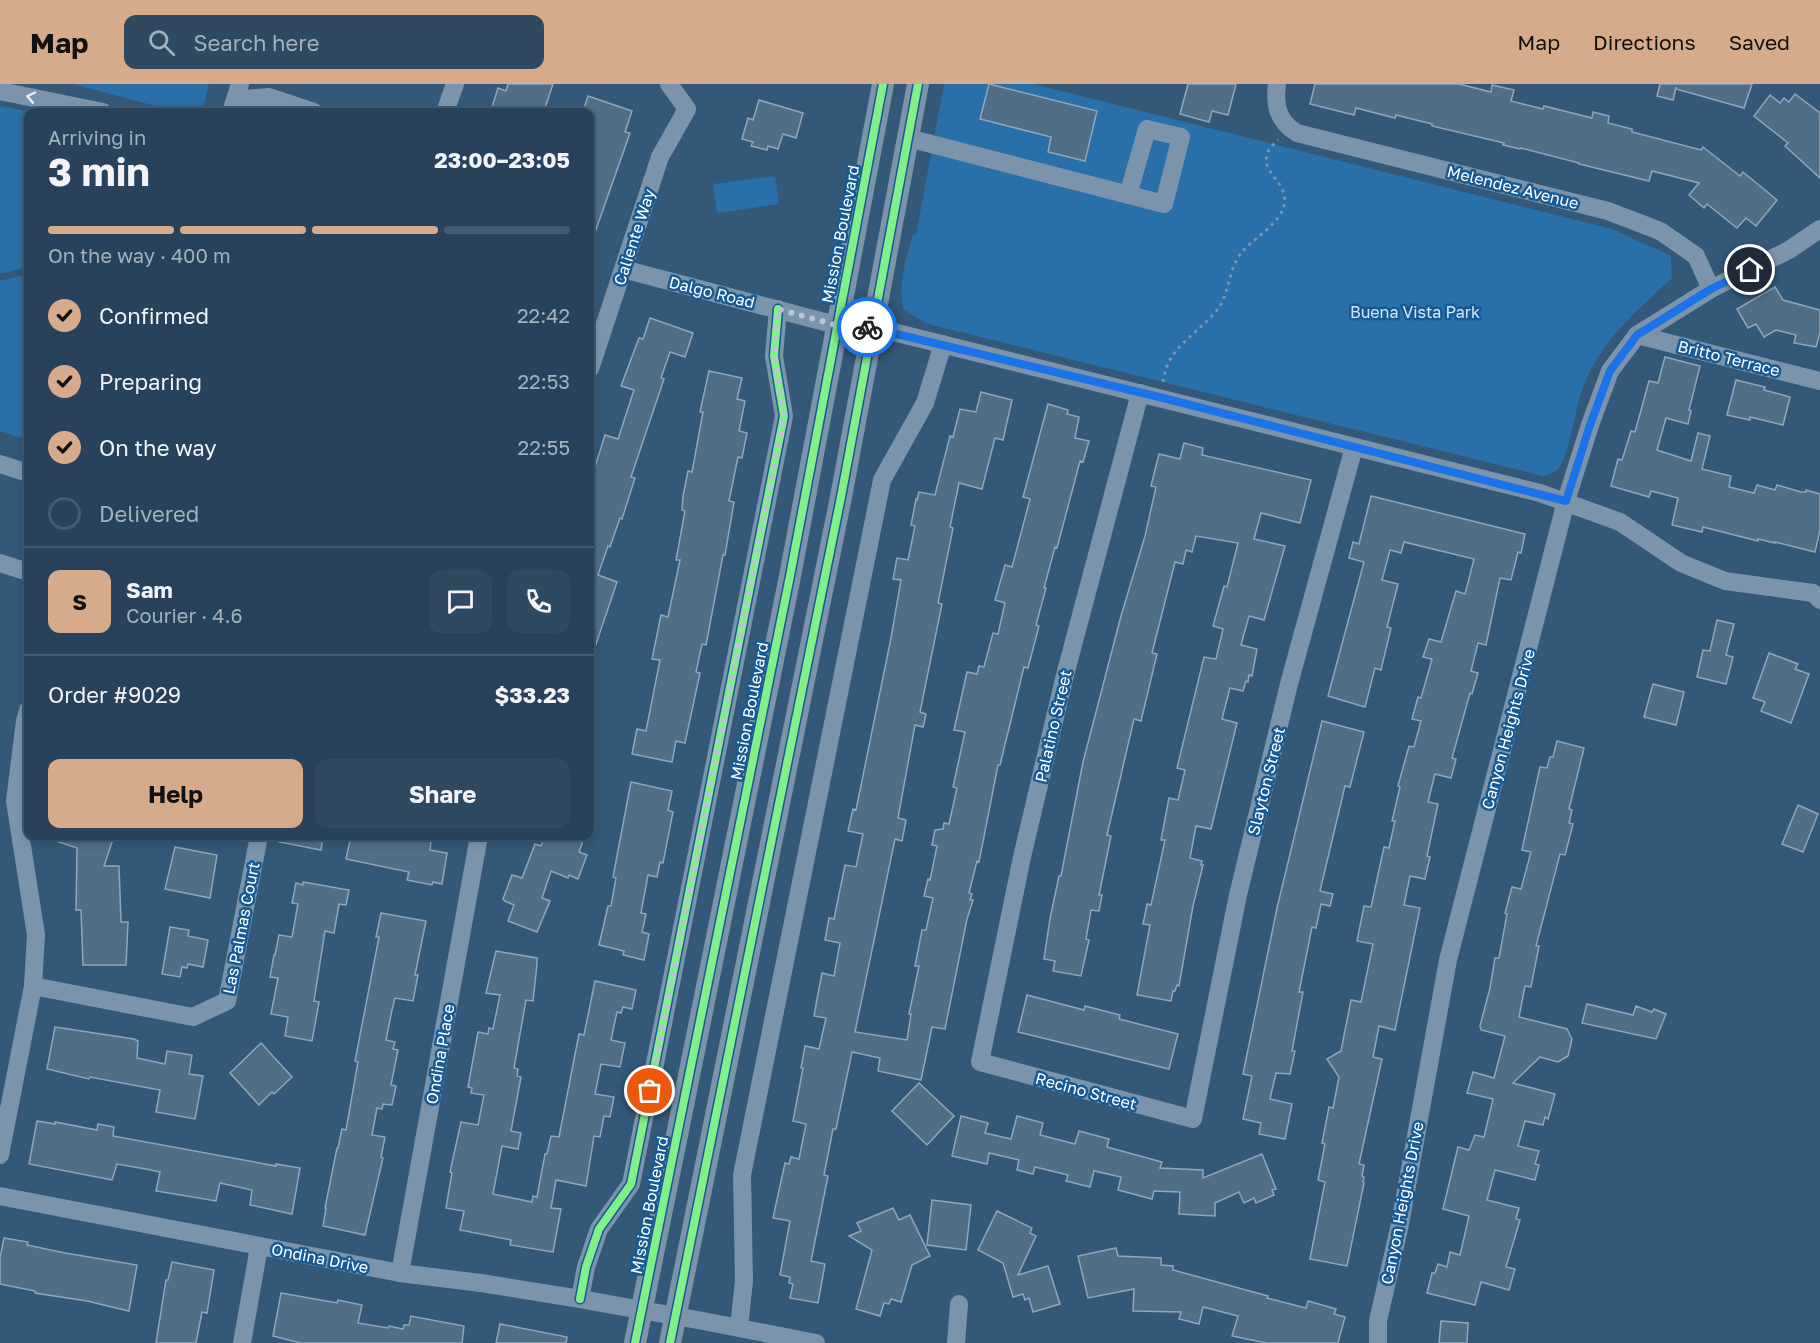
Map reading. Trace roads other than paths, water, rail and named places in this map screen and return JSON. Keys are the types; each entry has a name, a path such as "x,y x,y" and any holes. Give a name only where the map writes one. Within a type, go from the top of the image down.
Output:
{"main road":[{"name":"Mission Boulevard","path":"635,1343 790,576 883,84"},
{"path":"670,1343 808,663 918,84"}],"street":[{"path":"446,108 455,84"},
{"name":"Caliente Way","path":"594,357 660,157 687,109 669,84"},
{"name":"Melendez Avenue","path":"1277,84 1275,100 1278,112 1288,126 1303,135 1608,211 1660,231 1696,256 1711,289"},
{"path":"0,91 83,108"},
{"path":"235,99 269,97 302,108"},
{"path":"235,99 247,108"},
{"path":"908,138 1128,195"},
{"name":"Canyon Heights Drive","path":"1378,1343 1378,1321 1400,1224 1448,960 1566,501 1610,371 1637,335 1711,289 1789,250 1820,229"},
{"name":"Dalgo Road","path":"623,269 836,325 873,327 1159,397 1566,501 1620,522 1681,563 1725,581 1813,594 1820,600"},
{"name":"Mission Boulevard","path":"580,1299 586,1267 599,1229 631,1184 784,416 774,356 778,309"},
{"name":"Britto Terrace","path":"1637,335 1820,381"},
{"path":"739,1328 744,1281 742,1175 882,480 925,403 943,344"},
{"name":"Palatino Street","path":"980,1062 1022,857 1061,690 1140,393"},
{"name":"Slayton Street","path":"1193,1119 1238,895 1289,684 1354,447"},
{"path":"0,464 24,472"},
{"path":"0,563 24,571"},
{"path":"0,1155 33,986 36,935 15,801 24,729"},
{"name":"Las Palmas Court","path":"33,986 193,1017 227,1001 259,840"},
{"name":"Ondina Place","path":"400,1273 478,840"},
{"name":"Recino Street","path":"980,1062 1193,1119"},
{"name":"Ondina Drive","path":"0,1197 400,1273 580,1299 816,1343"},
{"path":"242,1343 259,1247"},
{"path":"956,1343 959,1304"}],"park label":[{"name":"Buena Vista Park","path":"1415,312"}]}
